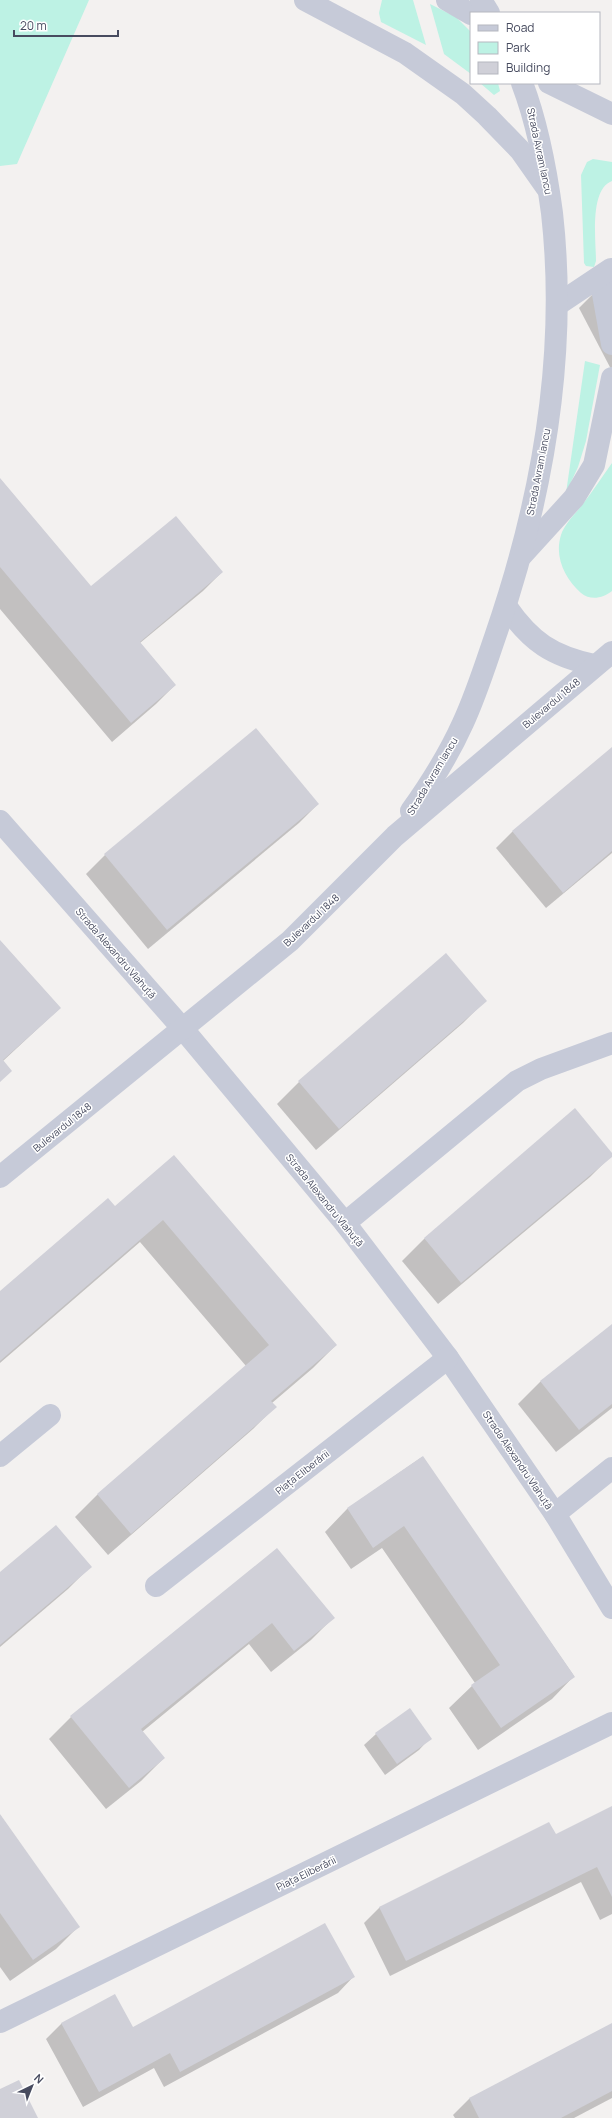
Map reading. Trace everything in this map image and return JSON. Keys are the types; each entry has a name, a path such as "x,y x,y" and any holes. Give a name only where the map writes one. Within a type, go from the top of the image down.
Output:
{"street":[{"path":"305,0 405,53 463,94 488,116 520,150 549,191"},
{"path":"447,0 470,13"},
{"path":"481,0 488,12"},
{"name":"Strada Avram Iancu","path":"395,836 429,785 463,722 506,606 520,557 549,417 557,305 557,271 549,191 534,112 522,84"},
{"path":"551,84 612,114"},
{"path":"557,305 606,273 612,344"},
{"path":"520,557 574,498 594,465 612,378"},
{"path":"506,606 519,626 536,642 551,652 594,666"},
{"name":"Bulevardul 1848","path":"0,1177 290,941 395,836 612,652"},
{"name":"Strada Alexandru Vlahuță","path":"0,821 183,1029 345,1223 448,1358 555,1514 612,1608"},
{"path":"345,1223 517,1082 541,1069 612,1043"},
{"name":"Piața Eliberării","path":"156,1586 448,1358"},
{"path":"0,1456 50,1415"},
{"path":"555,1514 612,1468"},
{"name":"Piața Eliberării","path":"0,2022 612,1723"}],"green space":[{"path":"0,0 89,0 17,164 0,166"},
{"path":"382,0 413,0 426,45 381,22 379,13"},
{"path":"430,4 456,17 470,31 470,73 444,54"},
{"path":"481,84 498,84 500,91 494,95"},
{"path":"593,159 612,162 612,181 605,186 600,194 597,205 595,217 596,261 594,267 586,266 584,263 581,175 587,162"},
{"path":"585,361 600,365 586,441 578,467 566,493"},
{"path":"612,463 612,591 601,597 593,598 581,593 570,581 562,567 559,543 565,527"}],"building":[{"path":"0,478 91,586 176,516 223,572 140,642 176,685 131,723 0,567"},
{"path":"256,728 319,804 167,930 104,854"},
{"path":"612,747 612,851 563,893 512,831"},
{"path":"0,940 61,1008 3,1060 12,1071 0,1082"},
{"path":"446,953 487,1001 339,1129 298,1081"},
{"path":"575,1108 612,1153 612,1157 461,1283 424,1238"},
{"path":"174,1155 337,1345 271,1401 277,1407 131,1534 97,1494 269,1345 163,1220 0,1361 0,1291 108,1198 115,1206"},
{"path":"612,1324 612,1404 579,1430 540,1381"},
{"path":"423,1456 575,1677 501,1728 471,1685 500,1665 404,1526 373,1548 347,1508"},
{"path":"56,1525 92,1567 0,1645 0,1572"},
{"path":"277,1548 335,1618 294,1651 272,1623 141,1729 165,1758 129,1788 70,1716"},
{"path":"410,1708 432,1739 397,1764 375,1733"},
{"path":"612,1806 612,1897 597,1867 406,1961 379,1907 549,1822 556,1834"},
{"path":"0,1814 80,1927 33,1960 0,1913"},
{"path":"325,1923 355,1977 180,2072 170,2053 99,2092 61,2023 115,1994 133,2027"},
{"path":"612,2023 612,2091 561,2118 479,2118 469,2098"},
{"path":"19,2080 38,2118 0,2118 0,2089"}]}
